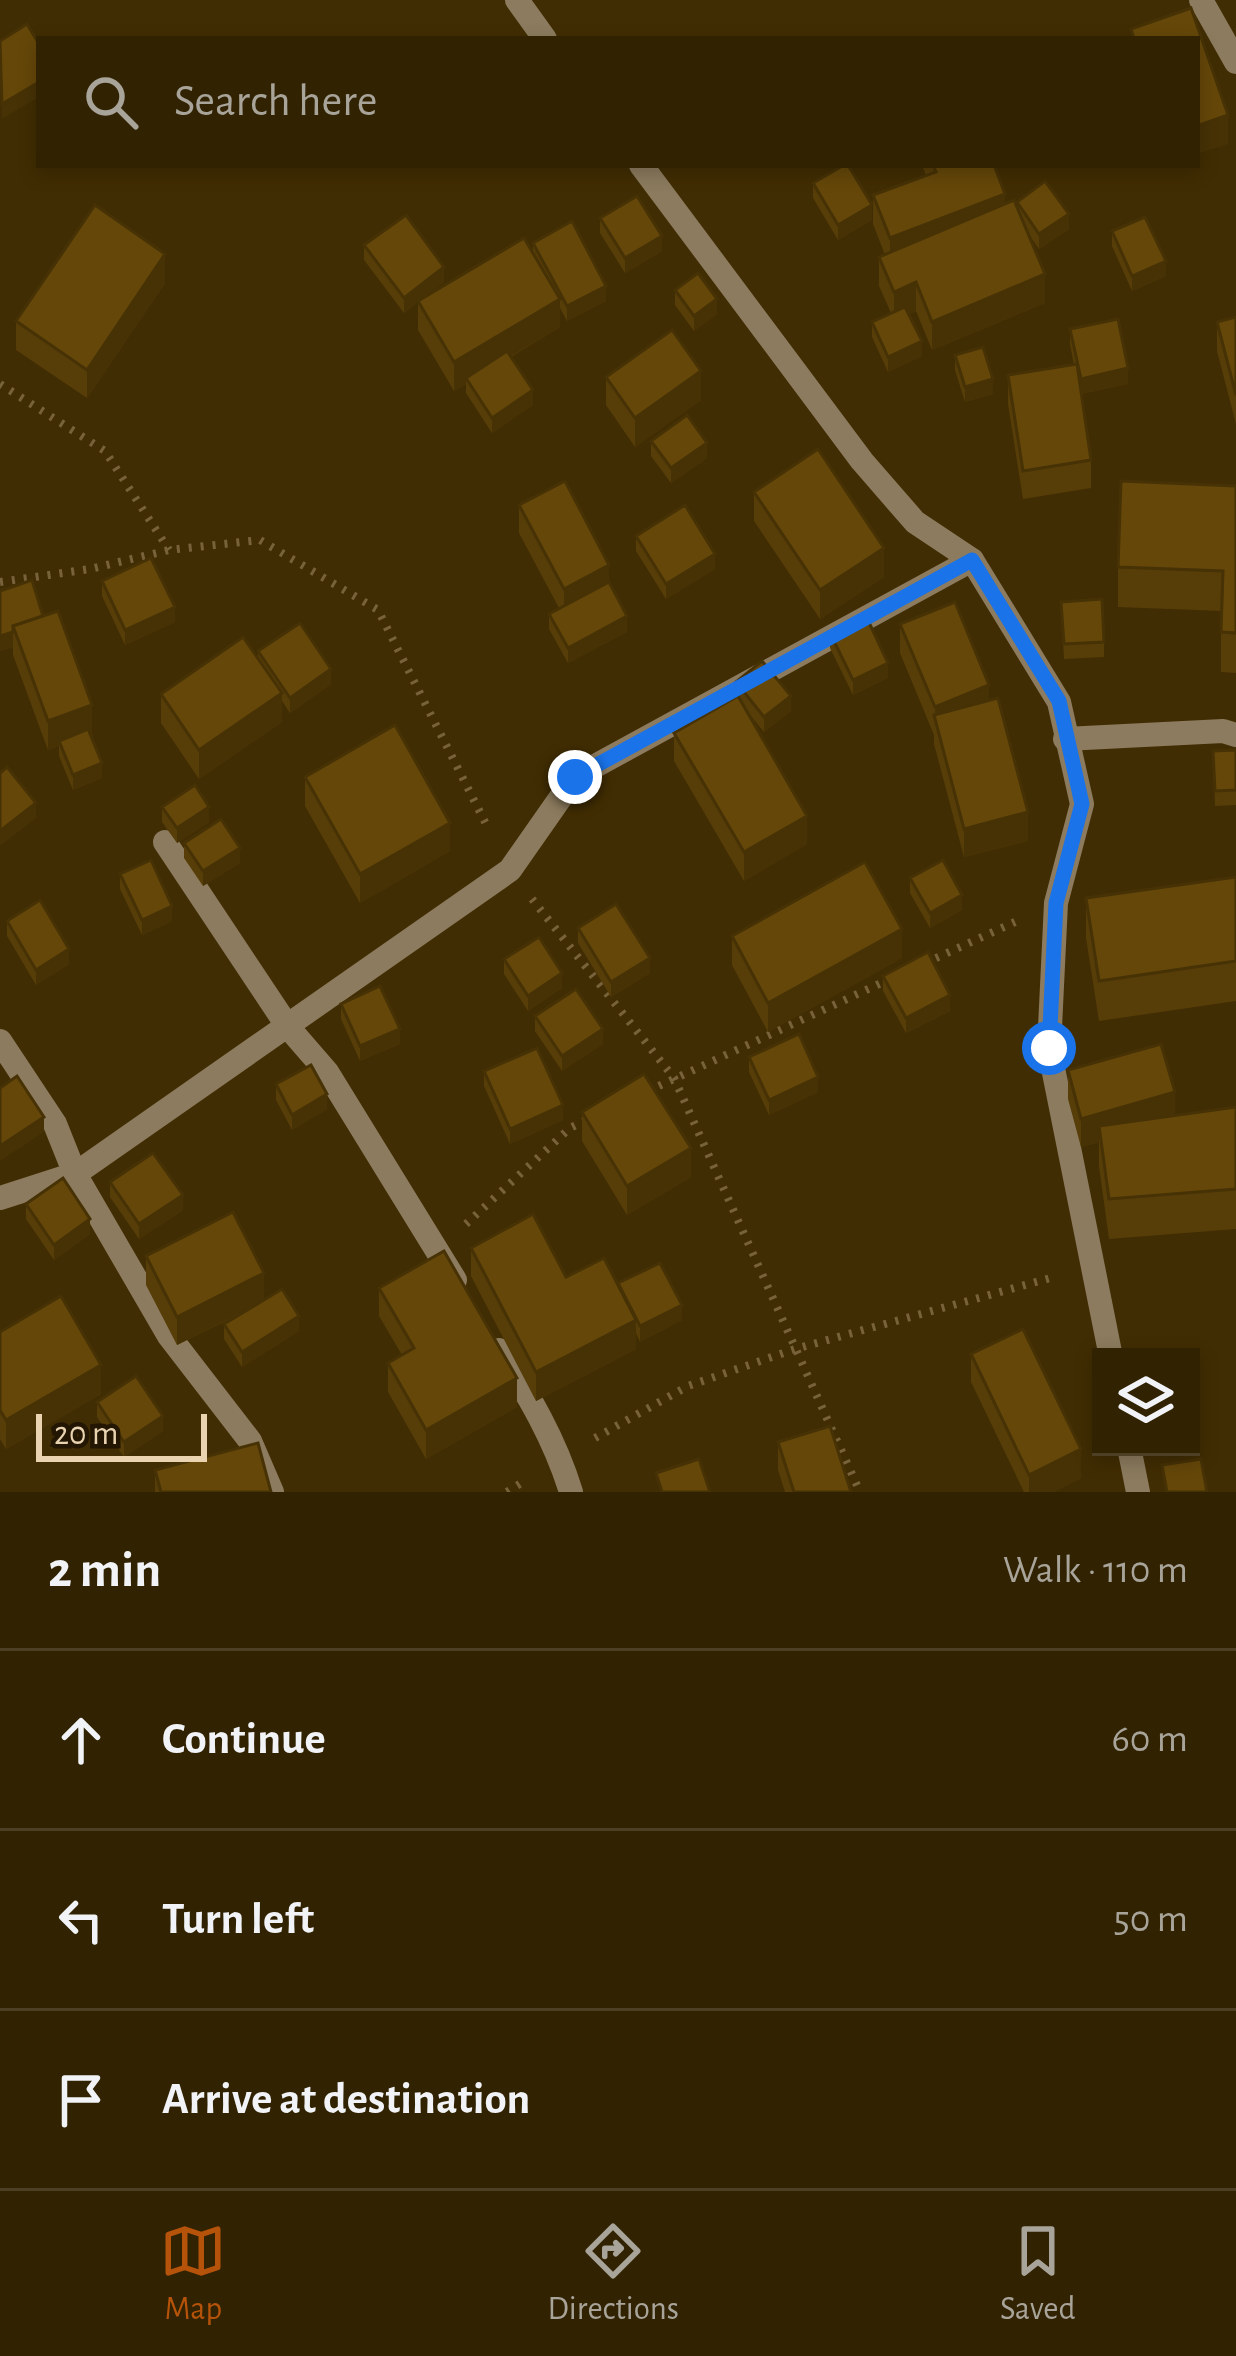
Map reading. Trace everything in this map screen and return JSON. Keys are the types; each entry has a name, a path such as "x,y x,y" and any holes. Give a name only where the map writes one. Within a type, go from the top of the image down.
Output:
{"street":[{"path":"517,0 543,36"},
{"path":"1201,0 1236,62"},
{"path":"643,168 862,461 915,522 972,560 1059,701 1082,804 1056,903 1049,1048 1109,1348"},
{"path":"0,1198 75,1174 510,871 575,777 972,560"},
{"path":"1065,740 1223,731 1236,735"},
{"path":"165,842 289,1027 327,1072 528,1393 561,1458 571,1492"},
{"path":"0,1042 55,1124 75,1174 169,1336 250,1441 272,1492"},
{"path":"1131,1456 1138,1492"}],"path":[{"path":"0,384 105,451 170,550"},
{"path":"632,1098 1056,903"},
{"path":"438,1250 569,1128 611,1108"},
{"path":"507,1492 688,1385 795,1349 1093,1266"}],"building":[{"path":"1191,8 1228,115 1200,125 1200,36 1133,36 1131,29"},
{"path":"27,24 36,39 36,84 2,104 0,41"},
{"path":"839,168 850,168 872,205 838,225 813,183"},
{"path":"934,168 995,168 1005,194 890,238 873,195 936,172"},
{"path":"1045,181 1069,214 1039,234 1017,202"},
{"path":"637,196 662,236 625,258 600,218"},
{"path":"1014,200 1045,274 932,322 916,282 894,292 879,257"},
{"path":"95,205 165,254 87,370 16,321"},
{"path":"406,215 444,267 404,298 364,245"},
{"path":"1145,217 1166,261 1132,276 1112,231"},
{"path":"572,221 606,286 567,306 533,243"},
{"path":"524,238 560,299 454,362 418,301"},
{"path":"698,273 717,299 694,316 675,290"},
{"path":"905,307 922,341 888,357 872,322"},
{"path":"1236,317 1236,395 1217,322"},
{"path":"1118,319 1128,368 1081,379 1070,329"},
{"path":"672,330 701,371 635,418 606,377"},
{"path":"983,347 993,379 965,387 955,355"},
{"path":"507,351 533,390 492,418 466,378"},
{"path":"1077,364 1091,460 1023,471 1008,375"},
{"path":"687,415 707,443 671,468 651,441"},
{"path":"818,449 884,548 820,590 754,492"},
{"path":"565,481 609,565 564,589 519,505"},
{"path":"1121,481 1236,486 1236,633 1221,632 1223,571 1118,567"},
{"path":"685,505 715,554 666,584 636,536"},
{"path":"151,558 175,607 125,630 102,581"},
{"path":"32,580 43,616 0,636 0,591"},
{"path":"609,582 627,616 568,648 549,614"},
{"path":"1102,599 1104,642 1064,644 1061,602"},
{"path":"955,602 989,685 935,707 900,624"},
{"path":"58,611 92,705 48,721 13,626"},
{"path":"866,616 888,663 853,680 830,633"},
{"path":"300,623 331,669 290,698 258,651"},
{"path":"243,637 282,693 199,750 161,694"},
{"path":"762,661 791,696 764,717 736,682"},
{"path":"738,696 807,816 744,852 674,733"},
{"path":"998,698 1028,812 964,829 934,715"},
{"path":"395,725 450,823 360,874 305,777"},
{"path":"88,729 102,763 73,775 59,741"},
{"path":"1236,750 1236,790 1215,791 1213,751"},
{"path":"7,767 36,803 0,831 0,773"},
{"path":"195,785 209,807 177,828 162,807"},
{"path":"221,819 240,848 203,871 184,843"},
{"path":"151,860 172,906 142,920 120,874"},
{"path":"943,860 962,895 930,913 910,878"},
{"path":"865,862 902,929 768,1003 732,936"},
{"path":"1236,877 1236,961 1099,981 1086,898"},
{"path":"40,900 69,949 36,970 7,921"},
{"path":"616,904 650,958 611,982 578,928"},
{"path":"539,937 562,973 528,996 504,959"},
{"path":"928,952 950,995 906,1018 883,976"},
{"path":"380,986 400,1029 360,1046 341,1004"},
{"path":"576,989 603,1029 562,1056 535,1016"},
{"path":"799,1034 818,1077 769,1100 749,1057"},
{"path":"1161,1044 1175,1092 1081,1119 1068,1070"},
{"path":"537,1048 563,1105 510,1129 484,1071"},
{"path":"311,1065 327,1094 292,1115 276,1084"},
{"path":"644,1074 691,1148 627,1186 582,1112"},
{"path":"17,1076 44,1117 0,1146 0,1088"},
{"path":"1236,1107 1236,1189 1109,1199 1099,1126"},
{"path":"153,1153 183,1195 139,1224 110,1182"},
{"path":"63,1178 90,1219 54,1245 26,1204"},
{"path":"233,1212 264,1273 177,1317 146,1256"},
{"path":"533,1214 566,1277 604,1258 636,1320 536,1372 471,1248"},
{"path":"444,1251 517,1378 426,1430 388,1363 414,1348 379,1288"},
{"path":"660,1263 682,1305 640,1326 618,1283"},
{"path":"282,1289 299,1316 242,1352 224,1324"},
{"path":"61,1296 101,1365 6,1420 0,1410 0,1332"},
{"path":"1023,1329 1081,1449 1029,1475 971,1354"},
{"path":"136,1376 163,1416 124,1442 97,1402"},
{"path":"830,1426 851,1492 794,1492 778,1442"},
{"path":"258,1443 271,1492 161,1492 155,1470"},
{"path":"699,1459 710,1492 662,1492 656,1473"},
{"path":"1201,1459 1207,1492 1167,1492 1162,1465"}],"route":[{"path":"575,777 972,560 1059,701 1082,804 1056,903 1049,1048"}]}
